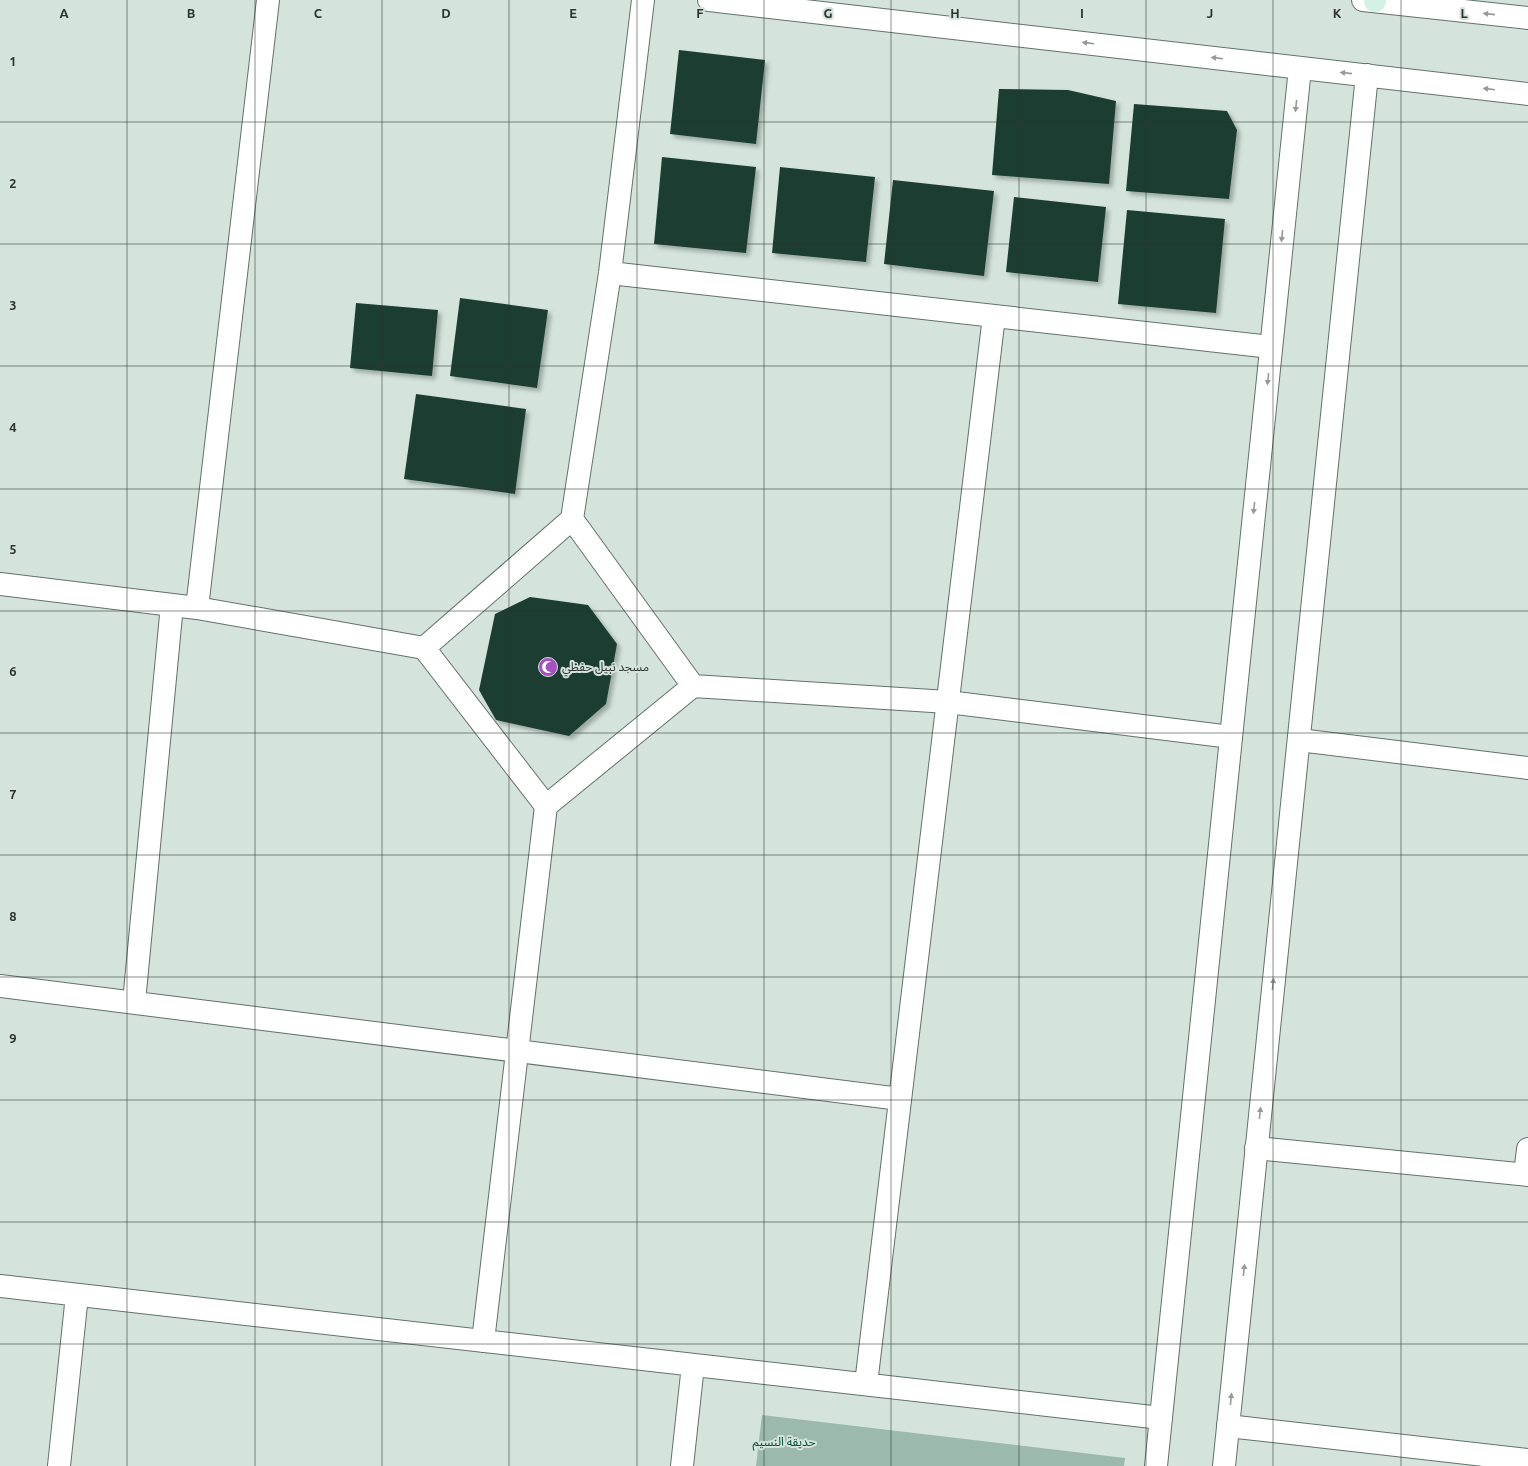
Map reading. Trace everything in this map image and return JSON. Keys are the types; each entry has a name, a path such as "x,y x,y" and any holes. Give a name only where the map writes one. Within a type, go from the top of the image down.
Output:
{"street":[{"path":"197,608 268,0"},
{"path":"424,648 572,519 610,273 643,0"},
{"path":"709,0 1528,94"},
{"path":"1371,0 1528,18"},
{"path":"1156,1466 1300,68"},
{"path":"1224,1466 1367,75"},
{"path":"610,273 1271,347"},
{"path":"866,1384 994,316"},
{"path":"572,519 693,686"},
{"path":"0,584 197,608 424,648 546,806"},
{"path":"134,1002 172,605"},
{"path":"483,1341 546,806 693,686 948,702 1231,737"},
{"path":"1299,740 1528,768"},
{"path":"0,986 900,1099"},
{"path":"1256,1148 1527,1175 1528,1149"},
{"path":"0,1286 1161,1418"},
{"path":"59,1466 77,1295"},
{"path":"682,1466 693,1365"},
{"path":"1228,1426 1528,1460"}],"green space":[{"name":"حدیقة النسیم","path":"762,1415 1125,1458 1124,1466 756,1466"}],"building":[{"path":"679,50 765,60 756,144 670,134"},
{"path":"999,89 1068,90 1116,101 1109,184 992,175"},
{"path":"1134,104 1227,111 1237,130 1229,199 1126,191"},
{"path":"662,157 756,167 746,253 654,244"},
{"path":"780,167 875,177 866,262 772,253"},
{"path":"893,180 994,191 984,276 884,264"},
{"path":"1014,197 1106,207 1098,282 1006,272"},
{"path":"1127,210 1225,219 1216,313 1118,304"},
{"path":"460,298 548,310 537,388 450,376"},
{"path":"356,303 438,310 432,376 350,368"},
{"path":"416,394 526,409 515,494 404,479"},
{"name":"مسجد نبيل حفظي","path":"530,597 588,605 617,644 606,704 569,736 496,720 479,690 495,614"}],"place":[{"name":"مسجد نبيل حفظي","path":"548,667"}]}
